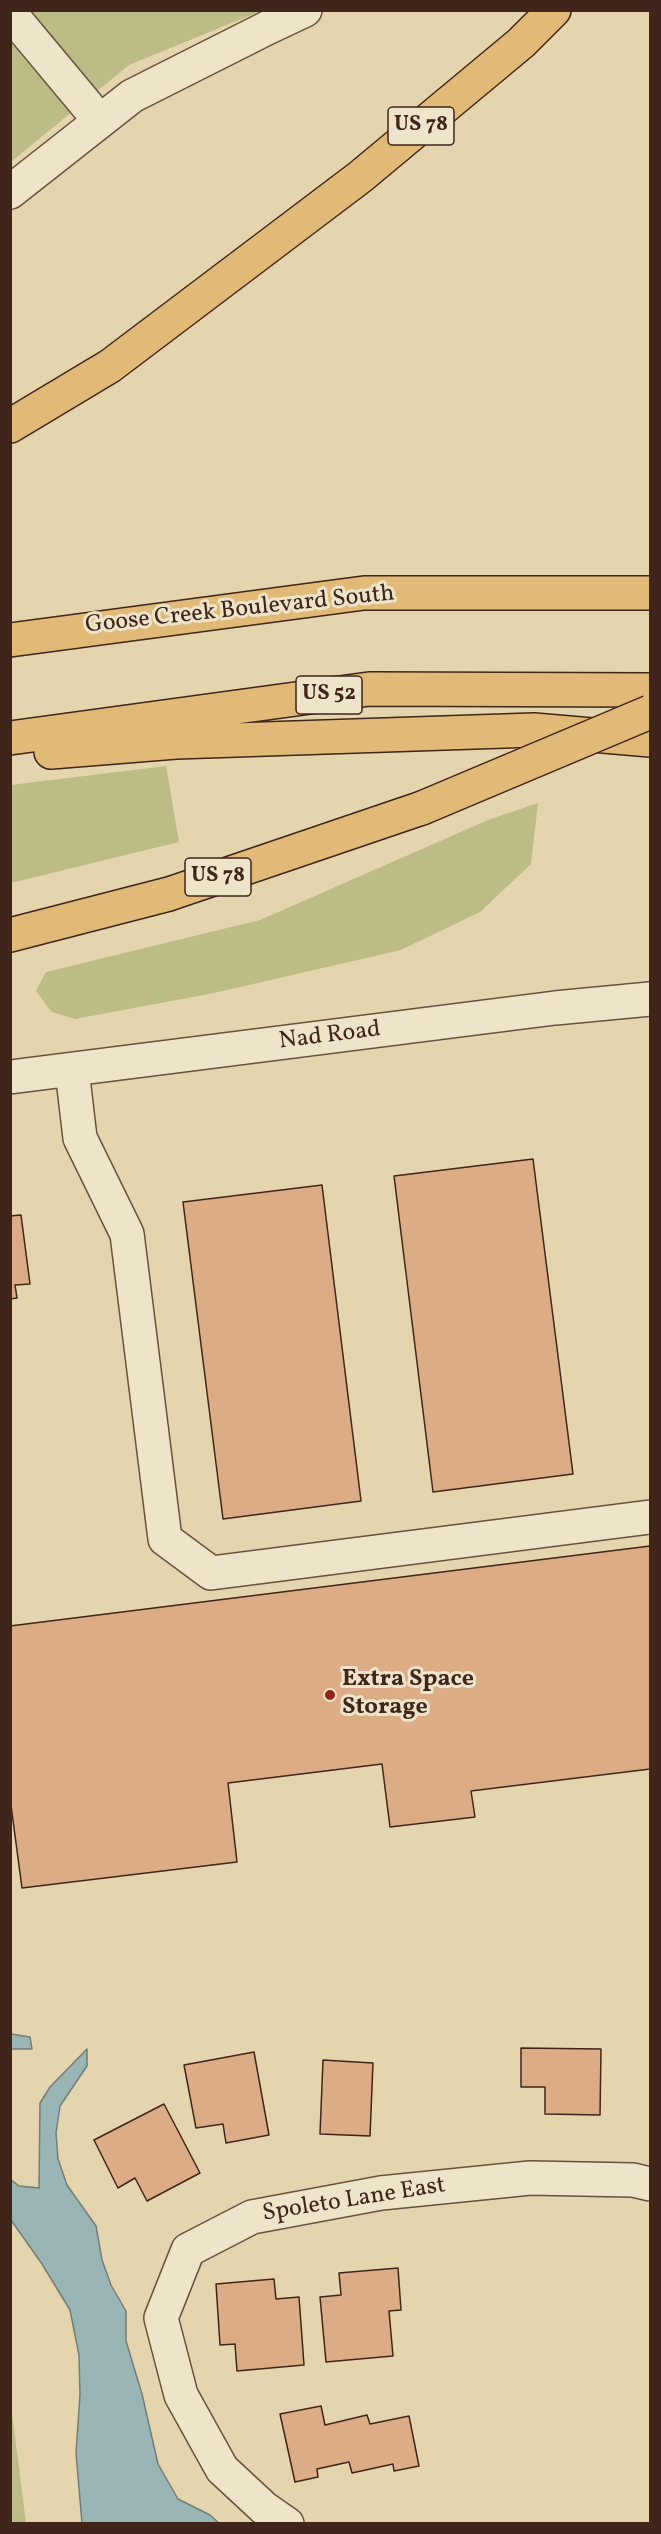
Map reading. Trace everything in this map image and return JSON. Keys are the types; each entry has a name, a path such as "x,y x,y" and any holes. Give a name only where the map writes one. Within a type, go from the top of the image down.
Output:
{"highway":[{"name":"US 78","path":"10,426 110,366 360,177 521,42 554,10"},
{"name":"Goose Creek Boulevard South","path":"10,640 364,593 651,593"},
{"name":"US 52","path":"10,738 369,689 651,690"},
{"name":"US 78","path":"10,935 169,894 422,808 651,712"},
{"path":"10,755 176,742 534,730 651,740"}],"street":[{"path":"10,192 132,96 305,10"},
{"path":"10,13 100,121"},
{"name":"Nad Road","path":"10,1077 555,1008 651,999"},
{"path":"72,1070 80,1138 127,1234 165,1539 211,1573 651,1517"},
{"name":"Spoleto Lane East","path":"287,2523 264,2508 222,2469 181,2395 161,2318 188,2250 252,2217 381,2193 530,2178 642,2182"}],"green space":[{"path":"11,11 261,11 129,65 11,162"},
{"path":"166,766 179,842 11,883 11,785"},
{"path":"538,803 531,864 480,912 401,950 214,993 75,1019 52,1012 36,991 46,972 260,920 488,820"},
{"path":"11,2405 26,2523 11,2523"}],"water":[{"path":"11,2034 30,2037 32,2049 11,2049"},
{"path":"87,2049 87,2066 60,2106 56,2133 58,2159 67,2185 96,2226 102,2260 111,2285 126,2311 126,2341 142,2394 158,2464 178,2499 210,2515 219,2523 82,2523 76,2453 80,2395 79,2355 70,2310 42,2264 11,2220 10,2179 19,2186 39,2188 40,2103 50,2087"}],"building":[{"path":"533,1159 573,1474 433,1492 394,1176"},
{"path":"322,1185 361,1501 223,1519 183,1202"},
{"path":"21,1215 30,1284 15,1285 17,1298 10,1299 10,1216"},
{"name":"Extra Space Storage","path":"650,1546 650,1769 471,1791 475,1817 390,1827 382,1764 228,1783 237,1862 22,1888 10,1798 10,1626"},
{"path":"521,2048 601,2049 600,2115 545,2114 545,2087 521,2087"},
{"path":"254,2052 269,2135 226,2143 223,2124 196,2128 184,2065"},
{"path":"323,2060 373,2063 370,2136 320,2134"},
{"path":"164,2104 200,2173 147,2201 135,2178 118,2188 94,2140"},
{"path":"398,2268 401,2310 389,2311 393,2356 326,2362 320,2297 341,2295 339,2273"},
{"path":"274,2279 276,2299 299,2297 304,2365 237,2371 235,2344 220,2345 216,2284"},
{"path":"321,2406 325,2425 367,2415 370,2424 409,2416 419,2466 394,2471 393,2464 352,2473 349,2462 317,2469 318,2477 295,2482 280,2414"}],"place":[{"name":"Extra Space Storage","path":"330,1695"}]}
